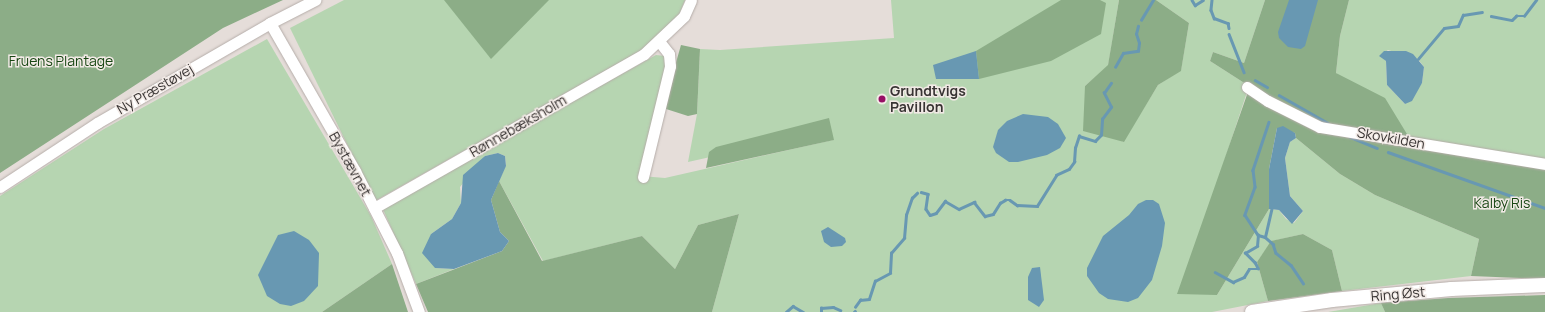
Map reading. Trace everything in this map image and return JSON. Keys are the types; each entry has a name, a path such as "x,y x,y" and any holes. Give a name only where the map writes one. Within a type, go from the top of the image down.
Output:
{"main road":[{"name":"Ring Øst","path":"1252,312 1332,300 1451,289 1545,286"}],"street":[{"name":"Ny Præstøvej","path":"0,187 97,123 270,23 315,0"},
{"name":"Rønnebæksholm","path":"374,208 644,54 660,41 684,16 691,0"},
{"name":"Bystævnet","path":"270,23 374,208 397,253 419,312"},
{"path":"643,177 670,66 669,54 660,41"},
{"name":"Skovkilden","path":"1247,87 1268,101 1320,127 1545,164"}],"green space":[{"name":"Fruens Plantage","path":"0,0 283,0 223,28 0,173"},
{"path":"344,0 685,0 679,15 642,50 375,201 290,28"},
{"path":"444,0 549,0 491,59"},
{"path":"891,0 1119,0 1108,66 1085,86 1123,142 1158,85 1181,70 1189,23 1156,0 1265,0 1244,63 1213,52 1210,61 1249,86 1218,180 1217,295 1269,209 1279,210 1286,219 1294,223 1303,211 1290,196 1285,158 1290,142 1296,138 1340,174 1375,195 1479,239 1471,276 1342,291 1332,250 1303,234 1272,241 1257,262 1268,301 1212,312 712,312 739,214 698,225 675,269 642,236 543,261 499,181 506,165 505,156 498,153 485,156 460,187 461,203 452,219 431,234 435,268 454,269 416,284 382,207 656,55 665,56 668,66 641,176 665,178 833,140 831,130 688,162 697,114 700,49 720,50 894,38"},
{"path":"1061,0 1100,0 1106,3 1101,34 1051,61 979,79 976,51"},
{"path":"1119,0 1156,0 1189,23 1181,71 1158,85 1124,142 1083,131 1085,86 1108,65"},
{"path":"1265,0 1349,0 1340,36 1336,73 1385,98 1410,139 1330,128 1249,86 1210,61 1213,52 1244,63"},
{"path":"1349,0 1545,0 1545,160 1410,139 1336,73 1340,36","holes":["1388,50 1418,59 1424,67 1422,83 1405,104 1387,85 1386,61 1380,56"]},
{"path":"267,39 371,216 392,264 322,312 0,312 0,196 104,129"},
{"path":"681,45 700,49 697,114 688,116 663,108"},
{"name":"Kalby Ris","path":"1249,89 1309,126 1545,167 1545,279 1471,276 1479,239 1375,195 1340,174 1296,138 1295,133 1277,128 1269,169 1269,209 1217,295 1177,294"},
{"path":"829,118 834,140 706,168 709,152 716,147"},
{"path":"499,181 542,261 642,236 675,269 698,225 739,214 712,312 428,312 416,284 502,251 509,241 500,232 491,200"},
{"path":"1303,234 1332,250 1342,291 1268,301 1257,262 1271,241"},
{"path":"392,264 408,312 322,312"},
{"path":"1545,295 1545,312 1385,312 1381,303 1448,298"},
{"path":"1381,303 1385,312 1328,312"}],"water":[{"path":"1289,0 1318,0 1305,46 1301,49 1288,47 1279,38 1278,32"},
{"path":"976,51 979,79 936,79 933,65"},
{"path":"1384,51 1406,51 1413,54 1424,67 1422,83 1412,101 1405,104 1387,85 1386,61 1379,56"},
{"path":"1023,114 1048,117 1058,124 1066,138 1060,148 1047,155 1018,162 1009,162 996,153 993,147 998,130 1007,121"},
{"path":"1283,126 1295,133 1296,138 1290,142 1285,158 1290,196 1303,211 1292,224 1279,210 1269,209 1269,169 1277,128"},
{"path":"498,153 505,156 506,166 491,200 500,232 509,241 502,251 454,269 435,268 422,253 431,234 452,219 461,203 463,175 485,156"},
{"path":"1146,200 1153,200 1159,204 1165,223 1162,246 1152,280 1138,298 1128,302 1108,299 1099,293 1087,276 1087,268 1103,236 1129,215 1138,204"},
{"path":"828,227 845,238 846,242 842,246 831,247 824,242 821,231"},
{"path":"294,231 309,240 319,253 318,286 304,301 291,306 280,304 267,296 258,275 278,235"},
{"path":"1040,267 1044,300 1039,307 1028,300 1028,277 1032,268"}],"waterway":[{"path":"1141,20 1153,0"},
{"path":"1192,0 1195,5 1203,0"},
{"path":"1212,0 1211,10 1214,18 1228,23 1229,28"},
{"path":"1491,16 1512,20 1516,16 1524,16 1536,0"},
{"path":"1418,59 1444,28 1458,26 1463,15 1482,12"},
{"path":"1115,67 1123,53 1138,51 1139,43 1136,34 1138,26"},
{"path":"1229,34 1244,72"},
{"path":"1255,80 1267,87"},
{"path":"921,192 928,194 926,209 930,215 936,213 945,201 959,209 974,202 985,216 993,214 1000,203 1005,200 1010,200 1017,205 1037,206 1056,175 1069,169 1074,162 1075,148 1079,136 1095,141 1101,135 1102,119 1111,107 1104,93 1111,83"},
{"path":"1279,95 1328,123"},
{"path":"1269,122 1253,170 1255,187 1245,215 1258,235 1265,237 1273,244 1276,253 1291,265 1303,283"},
{"path":"1350,137 1377,148"},
{"path":"1388,152 1545,208"},
{"path":"855,307 860,300 869,299 875,281 890,273 891,253 904,238 906,215 912,198 917,193"},
{"path":"1265,237 1271,210"},
{"path":"1215,272 1233,282 1244,277 1249,269 1258,269 1255,263 1245,253 1257,246 1258,235"},
{"path":"786,312 793,306 803,312"},
{"path":"821,312 821,308 833,307 840,310"}],"place":[{"name":"Grundtvigs Pavillon","path":"882,99"}]}
